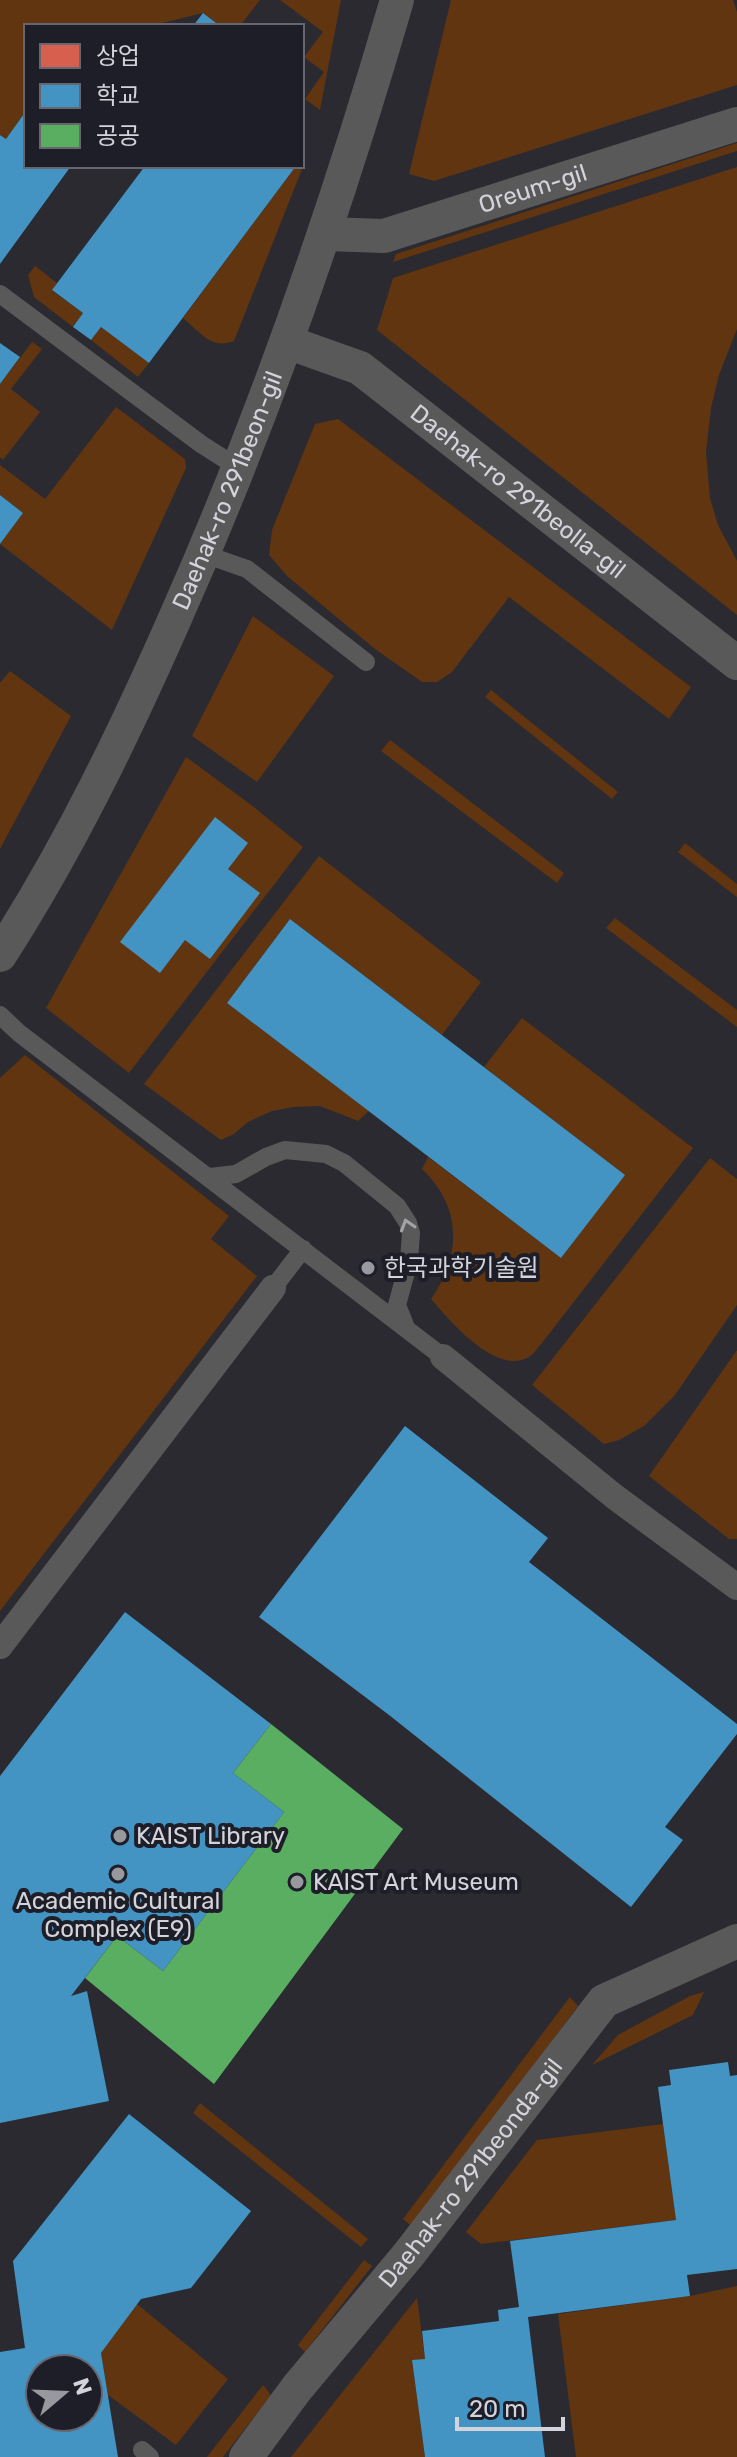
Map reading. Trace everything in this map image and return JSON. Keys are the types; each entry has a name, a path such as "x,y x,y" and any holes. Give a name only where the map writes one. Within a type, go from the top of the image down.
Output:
{"street":[{"name":"Daehak-ro 291beon-gil","path":"0,955 32,904 136,707 240,469 326,234 397,0"},
{"name":"Oreum-gil","path":"326,234 384,236 737,124"},
{"name":"Daehak-ro 291beolla-gil","path":"287,342 360,368 737,663"},
{"path":"0,1646 273,1288"},
{"path":"443,1357 615,1497 737,1587"},
{"name":"Daehak-ro 291beonda-gil","path":"246,2457 297,2388 409,2254 604,2001 737,1941"}],"lane":[{"path":"0,294 201,444 240,469"},
{"path":"204,554 247,569 366,662"},
{"path":"0,1015 19,1033 443,1357"},
{"path":"210,1177 236,1174 285,1150 326,1154 344,1163 397,1206 408,1223 411,1233 409,1261 397,1305 406,1327"},
{"path":"273,1288 303,1249"}],"shaded area":[{"path":"0,0 260,0 242,24 217,24 203,13 158,24 24,24 24,114 6,139 0,135"},
{"path":"280,0 341,0 320,110 305,99 324,72 304,57 323,32"},
{"path":"451,0 733,0 737,12 737,85 434,181 409,174"},
{"path":"737,143 737,151 393,262 396,254"},
{"path":"737,167 737,329 719,375 706,452 710,498 718,525 737,561 737,615 377,330 393,278"},
{"path":"295,168 302,168 234,341 212,341 183,318"},
{"path":"35,266 57,283 52,291 83,313 73,327 34,297 28,275"},
{"path":"101,327 149,363 138,377 91,340"},
{"path":"32,342 42,349 11,389 40,412 3,460 0,457 0,384"},
{"path":"116,407 185,459 186,468 112,630 0,544 23,513 0,495 0,465 45,499"},
{"path":"338,419 691,687 669,719 509,597 452,672 437,682 422,682 375,649 287,576 269,555 272,530 315,424"},
{"path":"253,616 334,676 257,782 192,736"},
{"path":"10,671 71,716 0,849 0,683"},
{"path":"491,690 618,792 612,799 485,697"},
{"path":"390,740 564,873 557,883 381,751"},
{"path":"186,757 303,847 129,1073 46,1008"},
{"path":"685,843 737,884 737,897 678,852"},
{"path":"319,856 481,982 442,1035 290,919 227,1003 369,1111 358,1121 320,1106 272,1111 221,1140 144,1084"},
{"path":"615,918 737,1010 737,1027 606,928"},
{"path":"522,1018 693,1148 542,1343 531,1356 516,1361 488,1353 462,1332 431,1299 448,1265 453,1232 445,1199 422,1169 428,1157 561,1258 624,1175 484,1067"},
{"path":"25,1055 229,1216 211,1239 257,1276 0,1611 0,1078"},
{"path":"710,1158 737,1179 737,1305 675,1395 644,1426 619,1440 604,1444 532,1385"},
{"path":"737,1350 737,1539 729,1539 649,1476"},
{"path":"704,1992 693,2015 592,2065 618,2035 690,1996"},
{"path":"570,1997 578,2006 412,2227 403,2219"},
{"path":"200,2103 368,2239 361,2247 193,2113"},
{"path":"663,2124 676,2220 481,2244 466,2232 537,2140"},
{"path":"364,2260 372,2266 305,2352 298,2345"},
{"path":"737,2286 737,2457 576,2457 558,2314 690,2296"},
{"path":"417,2298 425,2359 412,2361 425,2457 291,2457"},
{"path":"137,2304 228,2379 176,2445 108,2395 104,2353 101,2353"},
{"path":"263,2385 271,2395 223,2457 207,2457"}],"building: 상업":[{"path":"632,2231 638,2287 563,2296 556,2240"}],"building: 학교":[{"path":"203,13 217,24 195,24"},
{"path":"24,114 24,168 70,168 0,264 0,135 6,139"},
{"path":"144,168 295,168 149,363 101,327 91,340 73,327 83,313 52,290"},
{"path":"0,343 20,357 0,384"},
{"path":"0,495 23,513 0,544"},
{"path":"215,817 248,843 228,869 260,893 210,959 185,940 160,973 120,942"},
{"path":"290,919 625,1175 561,1258 227,1003"},
{"path":"405,1426 548,1538 529,1562 737,1724 737,1734 665,1827 683,1840 631,1907 389,1715 259,1617"},
{"name":"Academic Cultural Complex (E9)","path":"125,1612 271,1724 233,1773 284,1812 163,1971 117,1936 71,1996 87,1991 109,2101 0,2123 0,1776"},
{"path":"728,2062 730,2076 737,2075 737,2269 687,2275 690,2296 528,2317 545,2457 425,2457 412,2360 425,2359 422,2331 499,2321 498,2310 519,2307 510,2241 676,2220 658,2087 671,2085 669,2070"},
{"path":"129,2114 251,2211 191,2288 141,2299 101,2353 24,2353 24,2433 104,2433 104,2371 118,2457 0,2457 0,2352 25,2348 13,2261"}],"building: 공공":[{"name":"KAIST Art Museum","path":"271,1724 403,1829 214,2084 85,1978 117,1936 163,1971 284,1812 233,1773"}],"place":[{"name":"한국과학기술원","path":"368,1268"},
{"name":"KAIST Library","path":"120,1836"},
{"name":"Academic Cultural Complex (E9)","path":"118,1874"},
{"name":"KAIST Art Museum","path":"297,1882"}]}
